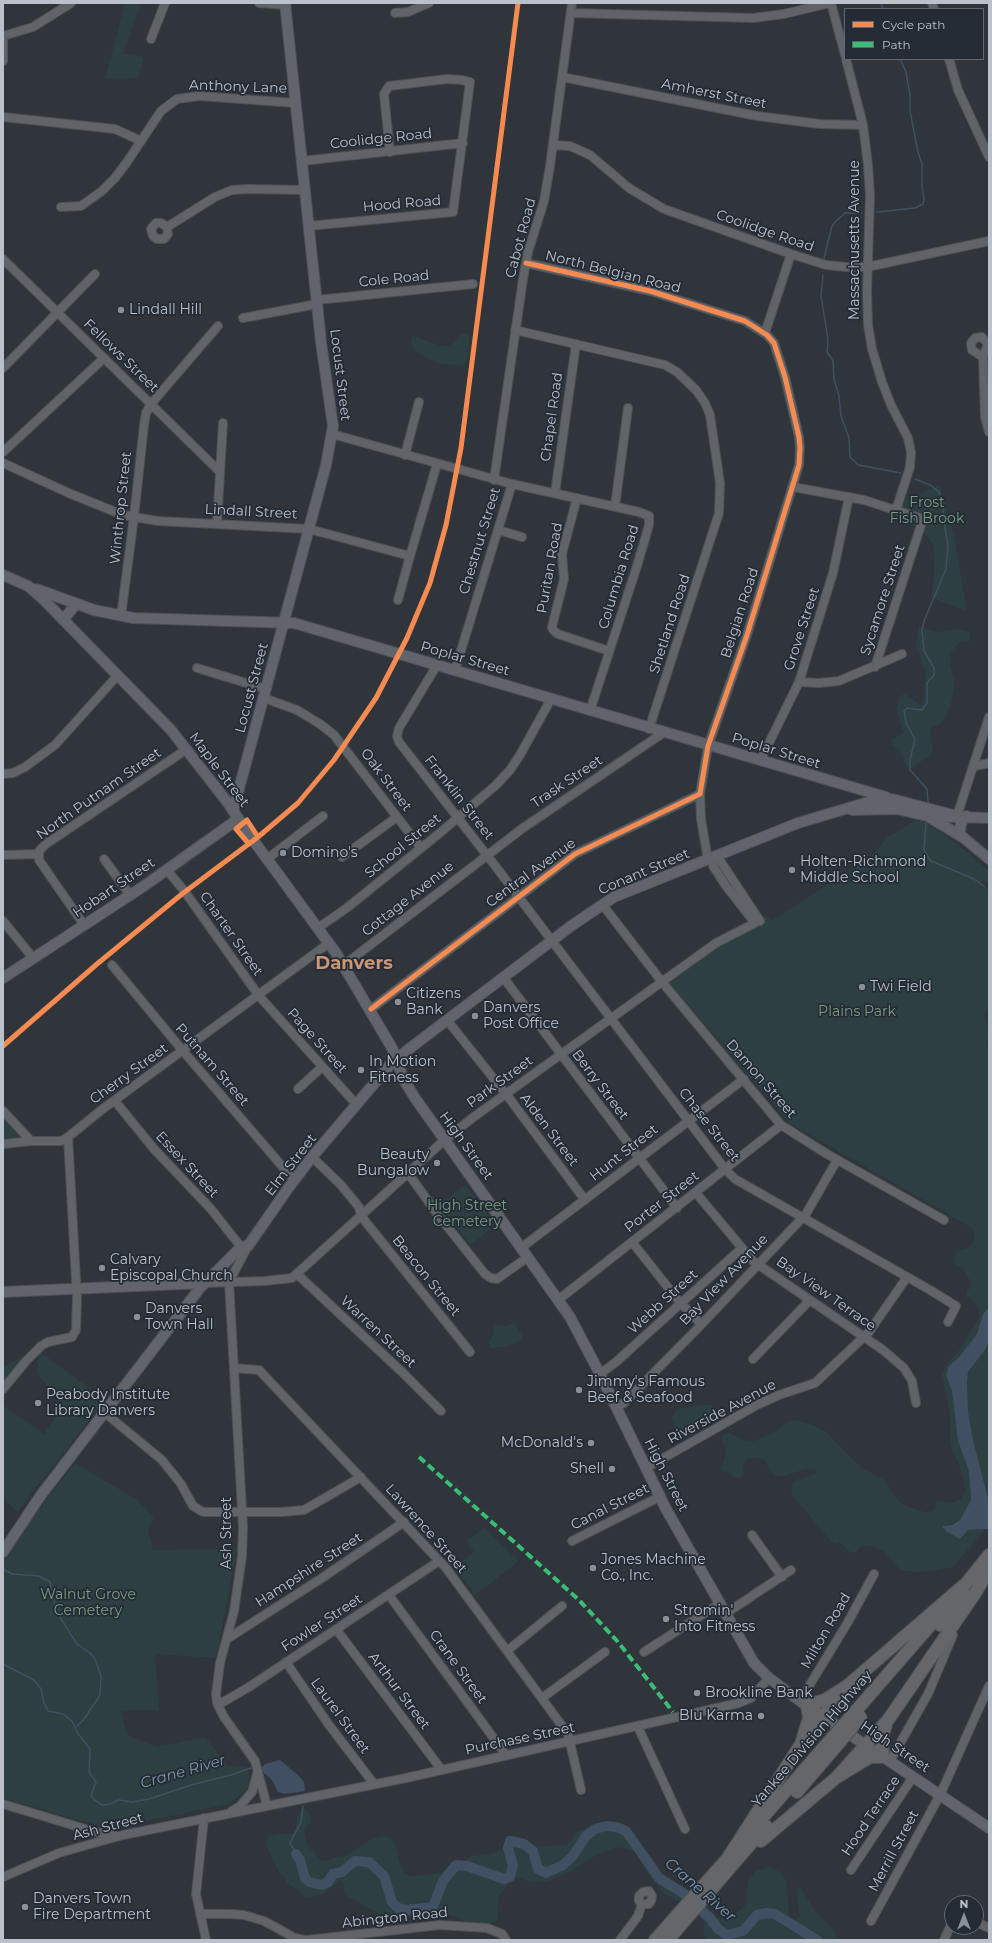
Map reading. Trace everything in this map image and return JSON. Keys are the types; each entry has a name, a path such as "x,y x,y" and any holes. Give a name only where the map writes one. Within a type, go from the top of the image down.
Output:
{"highway":[{"name":"Yankee Division Highway","path":"858,1715 989,1555"},
{"name":"Yankee Division Highway","path":"655,1940 684,1914 989,1566"},
{"path":"837,1777 888,1720 976,1592 989,1569"},
{"path":"755,1833 772,1813 801,1744 809,1718 803,1703 825,1700 847,1686 964,1586"},
{"path":"801,1744 847,1686"},
{"path":"772,1813 870,1757 886,1759 882,1737 888,1720"},
{"name":"Yankee Division Highway","path":"668,1940 684,1914"}],"main road":[{"name":"Locust Street","path":"236,815 265,694 326,465 332,434 332,419 317,302 285,4"},
{"name":"Maple Street","path":"3,575 28,586 154,711 186,749 236,815 344,965 371,1009 396,1060"},
{"name":"Poplar Street","path":"28,586 94,610 121,616 294,623 455,670 590,712 760,761 846,788 892,799"},
{"path":"63,620 76,604"},
{"name":"Poplar Street","path":"846,788 872,801 897,809"},
{"path":"846,788 854,798 848,809"},
{"name":"Conant Street","path":"396,1060 551,941 614,897 798,823 872,801 892,799 931,813 946,816 962,816"},
{"name":"Conant Street","path":"848,809 897,809 989,818"},
{"path":"931,813 962,835 989,859"},
{"name":"Hobart Street","path":"3,978 167,870 236,815"},
{"path":"946,816 962,835"},
{"path":"962,816 962,835"},
{"name":"Elm Street","path":"3,1552 37,1500 204,1283 245,1246 312,1157 355,1108 356,1104 396,1060"},
{"name":"High Street","path":"396,1060 404,1080 414,1098 570,1317 646,1468 719,1604 749,1655 769,1678 803,1703 989,1828"},
{"path":"3,1292 204,1283"},
{"path":"179,1284 189,1303"}],"street":[{"path":"3,61 3,36 33,27 71,3"},
{"path":"151,39 165,3"},
{"path":"259,3 285,4"},
{"path":"395,13 408,12 430,3"},
{"name":"Cabot Road","path":"494,480 526,263 544,201 572,3"},
{"path":"571,13 753,18 784,14 830,3 844,51"},
{"name":"Massachusetts Avenue","path":"846,60 863,125 868,165 870,195 867,313 872,349 886,392 908,438 912,452 910,466 896,510"},
{"path":"949,60 958,90 989,157"},
{"name":"Amherst Street","path":"562,77 763,117 820,124 863,125"},
{"path":"390,152 384,94 389,86 395,84 447,80 462,80 470,82 463,143"},
{"name":"Anthony Lane","path":"61,207 81,206 94,197 115,178 164,107 183,97 199,96 296,102"},
{"path":"3,117 115,129 141,141"},
{"name":"Coolidge Road","path":"302,161 463,143"},
{"name":"Hood Road","path":"309,226 453,212 463,143"},
{"name":"Coolidge Road","path":"553,144 570,146 590,155 629,188 664,209 791,254 835,266 867,266 989,241"},
{"path":"167,226 215,197 232,190 247,188 305,190"},
{"path":"765,333 791,254"},
{"name":"Fellows Street","path":"3,259 220,472"},
{"name":"North Belgian Road","path":"526,263 650,291 745,321 765,333 774,343 778,352 799,437 800,456 793,488"},
{"path":"3,368 95,274"},
{"name":"Cole Road","path":"243,318 317,302 473,284"},
{"path":"151,404 218,326"},
{"name":"Shetland Road","path":"515,330 636,357 665,365 677,372 696,390 705,403 710,415 720,483 719,513 649,728"},
{"name":"Chapel Road","path":"555,493 576,344"},
{"path":"983,357 985,417 989,432"},
{"path":"3,452 104,358"},
{"path":"405,454 419,402"},
{"name":"Winthrop Street","path":"121,616 144,425 151,404"},
{"path":"614,506 628,408"},
{"path":"217,524 223,422"},
{"name":"Chestnut Street","path":"332,434 512,484 455,670"},
{"name":"Lindall Street","path":"3,463 71,494 134,518 158,521 309,529 410,556"},
{"path":"398,600 437,464"},
{"name":"Columbia Road","path":"512,484 646,514 650,520 590,712"},
{"path":"793,488 849,497 896,510"},
{"name":"Belgian Road","path":"708,746 727,695 793,488"},
{"name":"Grove Street","path":"760,761 799,682 835,567 849,497"},
{"name":"Puritan Road","path":"577,498 562,554 564,579 552,627 558,634 609,651"},
{"name":"Sycamore Street","path":"875,666 923,519 896,510"},
{"path":"498,530 522,537"},
{"path":"799,682 820,683 838,681 902,654"},
{"name":"Franklin Street","path":"437,665 399,728 397,739 487,855 551,941"},
{"name":"Oak Street","path":"197,668 265,694 297,710 331,732 421,848"},
{"path":"3,774 13,773 25,767 54,745 118,675"},
{"name":"School Street","path":"318,928 348,907 496,785 510,770 520,755 551,699"},
{"path":"962,816 974,766 989,717"},
{"name":"Trask Street","path":"487,855 543,813 663,733"},
{"path":"708,746 700,794 701,819 711,859"},
{"name":"North Putnam Street","path":"84,925 39,860 39,854 42,847 186,749"},
{"path":"974,766 989,763"},
{"name":"Central Avenue","path":"371,1009 585,848 700,794"},
{"path":"267,859 323,816"},
{"path":"342,857 397,817"},
{"path":"3,854 39,854"},
{"name":"Cottage Avenue","path":"344,965 487,855"},
{"path":"104,859 130,895"},
{"name":"Park Street","path":"204,1283 284,1280 292,1278 444,1141 506,1094 716,943 757,922 726,886 713,866 711,859"},
{"name":"Charter Street","path":"167,870 185,892 259,996"},
{"name":"Damon Street","path":"602,904 662,982 782,1125 837,1160 944,1220"},
{"path":"3,921 33,958"},
{"name":"Chase Street","path":"551,941 725,1169 735,1179 956,1306 948,1322"},
{"name":"Cherry Street","path":"68,1137 329,943"},
{"name":"Putnam Street","path":"112,965 183,1051 294,1180"},
{"name":"Berry Street","path":"503,977 560,1055 677,1208"},
{"name":"Page Street","path":"259,996 356,1104"},
{"name":"Alden Street","path":"447,1020 506,1094 585,1200"},
{"path":"298,1089 322,1067"},
{"name":"Hunt Street","path":"521,1248 744,1079"},
{"name":"Essex Street","path":"115,1101 154,1149 245,1246"},
{"path":"3,1111 31,1142"},
{"name":"Porter Street","path":"558,1300 782,1125"},
{"path":"3,1144 62,1141 68,1137"},
{"path":"3,1389 26,1361 41,1346 48,1342 67,1340 75,1333 78,1325 68,1137"},
{"name":"Beacon Street","path":"312,1157 341,1185 359,1208 361,1216 470,1352"},
{"name":"Bay View Avenue","path":"616,1407 624,1403 803,1217 810,1209 837,1160"},
{"path":"408,1173 438,1215 485,1274 491,1278 497,1279 528,1257"},
{"name":"Bay View Terrace","path":"696,1193 742,1248 758,1264 883,1350 907,1372 912,1381 916,1403"},
{"path":"632,1242 681,1303 701,1324"},
{"path":"229,1282 245,1246"},
{"name":"Webb Street","path":"600,1374 616,1362 742,1248"},
{"name":"Warren Street","path":"297,1274 441,1410"},
{"name":"Riverside Avenue","path":"646,1468 757,1405 779,1394 815,1383 875,1325 907,1277"},
{"name":"Ash Street","path":"3,1877 40,1860 123,1835 267,1806 252,1754 227,1722 218,1705 216,1685 234,1611 241,1568 242,1512 229,1282"},
{"path":"753,1359 810,1300"},
{"name":"Lawrence Street","path":"234,1368 259,1370 440,1561 568,1734 580,1790"},
{"path":"105,1413 162,1460 181,1484 191,1503 197,1510 208,1512 304,1510 361,1477"},
{"name":"Canal Street","path":"572,1541 661,1496"},
{"name":"Hampshire Street","path":"227,1639 322,1578 404,1522"},
{"path":"752,1535 782,1577"},
{"name":"Fowler Street","path":"218,1705 248,1687 440,1561"},
{"path":"725,1614 791,1570"},
{"name":"Milton Road","path":"803,1703 874,1574"},
{"name":"Crane Street","path":"389,1595 506,1755"},
{"path":"644,1652 719,1604"},
{"path":"507,1651 562,1606"},
{"name":"Arthur Street","path":"336,1629 441,1769"},
{"path":"886,1759 923,1704 953,1635"},
{"path":"542,1698 605,1652"},
{"name":"Laurel Street","path":"286,1662 329,1725 374,1784"},
{"name":"Purchase Street","path":"267,1806 570,1742 739,1703 751,1698 761,1689 769,1678"},
{"name":"Merrill Street","path":"871,1921 940,1795 989,1686"},
{"path":"638,1727 685,1829"},
{"name":"Ash Street","path":"224,1814 240,1806 246,1800 255,1786 257,1769"},
{"name":"Hood Terrace","path":"851,1870 913,1777"},
{"path":"3,1804 92,1831 108,1835 123,1835"},
{"path":"204,1818 196,1894 206,1940"},
{"path":"88,1845 92,1831"},
{"path":"620,1940 638,1916 642,1904"},
{"name":"Abington Road","path":"200,1914 221,1913 244,1915 264,1921 295,1938 306,1940 440,1925 487,1928 502,1934 506,1940"}],"green space":[{"path":"125,3 141,3 123,54 144,57 138,78 105,79"},
{"path":"466,334 469,336 469,354 465,364 460,366 439,363 426,358 414,349 411,343 412,337 414,336 441,346 448,346 455,342 460,335"},
{"name":"Frost Fish Brook","path":"940,485 955,540 967,611 931,598 935,567 933,544 926,534 914,526 896,503"},
{"path":"919,626 937,632 960,629 969,632 970,634 969,641 960,642 951,652 950,665 954,688 951,704 944,719 930,731 933,750 930,755 911,769 906,766 900,751 892,745 892,739 904,733 899,721 897,708 900,696 905,694 921,705 923,702 926,673 916,646"},
{"name":"Plains Park","path":"917,819 919,822 922,819 961,847 989,871 989,884 982,880 981,883 987,888 989,896 989,1006 985,1017 989,1035 989,1041 986,1038 989,1053 989,1307 983,1314 977,1334 959,1357 949,1366 958,1441 969,1471 971,1500 960,1519 952,1524 943,1526 962,1536 968,1530 985,1530 953,1567 922,1572 904,1571 899,1569 886,1553 875,1547 865,1546 859,1548 856,1553 850,1552 841,1543 835,1544 831,1541 791,1494 793,1482 815,1474 816,1472 814,1469 805,1469 785,1476 776,1476 771,1472 765,1460 758,1458 747,1458 743,1464 744,1474 741,1478 734,1477 728,1472 721,1471 726,1451 721,1438 725,1434 730,1433 743,1440 754,1441 777,1431 787,1422 797,1420 815,1426 826,1432 859,1466 884,1480 898,1500 906,1506 928,1513 935,1509 936,1503 941,1501 951,1503 961,1499 965,1492 965,1485 959,1465 950,1444 951,1420 942,1374 947,1364 958,1352 979,1318 979,1307 967,1296 967,1291 971,1287 970,1281 963,1268 956,1266 953,1259 956,1252 968,1248 972,1244 975,1237 972,1228 791,1124 669,983 766,914 771,921 869,859 888,837"},
{"path":"3,1117 18,1135 15,1138 3,1139"},
{"name":"High Street Cemetery","path":"465,1185 496,1225 470,1245 439,1204"},
{"path":"514,1324 521,1333 522,1340 505,1347 490,1348 489,1341 494,1334 493,1325 507,1326"},
{"path":"989,1341 989,1502 973,1440 968,1411 967,1382 968,1372 985,1350"},
{"path":"35,1350 3,1399 3,1367"},
{"path":"39,1351 105,1400 17,1512 3,1498 3,1405 44,1434 63,1405 37,1373"},
{"path":"711,1405 719,1413 717,1416 710,1418 698,1428 680,1434 672,1417 677,1409"},
{"name":"Walnut Grove Cemetery","path":"75,1463 136,1499 154,1517 148,1531 153,1550 237,1549 216,1658 155,1654 159,1710 121,1710 127,1735 157,1747 205,1737 227,1765 246,1767 250,1776 248,1788 237,1798 225,1805 113,1828 99,1826 3,1798 3,1563 27,1524"},
{"path":"484,1528 519,1561 475,1595 454,1567 474,1552 466,1541"},
{"path":"303,1810 307,1811 310,1815 311,1821 304,1830 307,1845 321,1860 328,1861 333,1858 346,1856 369,1840 385,1836 395,1843 400,1864 405,1873 411,1876 442,1873 455,1864 462,1864 471,1856 492,1854 510,1845 515,1844 531,1848 565,1845 570,1842 575,1833 579,1831 603,1824 618,1824 627,1827 635,1833 650,1861 662,1877 674,1887 681,1888 706,1913 718,1918 731,1916 742,1909 746,1904 748,1881 756,1871 769,1867 780,1872 786,1880 790,1921 796,1920 800,1916 796,1889 800,1887 816,1912 834,1930 838,1940 707,1940 703,1934 704,1921 685,1903 664,1894 634,1851 618,1847 595,1856 567,1873 548,1881 531,1882 516,1877 511,1877 506,1888 499,1895 497,1920 489,1924 465,1921 455,1916 441,1914 431,1914 422,1918 383,1916 349,1897 345,1893 344,1884 340,1880 323,1894 306,1898 287,1883 279,1872 265,1843 269,1837 276,1834 293,1834 296,1829 297,1817"}],"water":[{"path":"989,1307 989,1341 985,1350 968,1372 967,1382 968,1411 973,1440 989,1502 989,1529 968,1530 960,1539 947,1532 942,1526 952,1525 960,1520 971,1500 969,1471 958,1441 952,1391 946,1375 949,1366 959,1357 977,1334 983,1314"},
{"path":"280,1760 304,1782 305,1791 285,1794 278,1792 272,1780 263,1772 262,1768 265,1764"}],"waterway":[{"name":"Frost Fish Brook","path":"881,3 883,8"},
{"name":"Frost Fish Brook","path":"877,212 915,208 923,204 924,199 922,187 922,164 918,152 910,111 910,95 906,72 900,60"},
{"name":"Frost Fish Brook","path":"824,258 832,226 836,221 845,213 862,213"},
{"name":"Frost Fish Brook","path":"823,275 821,296 828,339 827,352 833,361 834,379 839,396 841,416 849,438 850,457 858,465 901,473"},
{"name":"Frost Fish Brook","path":"915,479 932,486 939,492 944,505 943,516 948,546 946,569 924,621 922,631 924,651 934,668 934,675 927,683 927,703 922,710 907,708 904,711 906,723 915,739 910,760 910,770 927,789 928,802"},
{"name":"Frost Fish Brook","path":"926,822 924,850 931,861 974,879 984,886"},
{"path":"3,1569 12,1574 39,1576 50,1582 54,1602 59,1616 77,1644 90,1653 95,1659 101,1676 100,1695 84,1719 76,1727"},
{"name":"Crane River","path":"3,1664 34,1680 41,1689 44,1703 48,1711 63,1714 72,1721 77,1732 90,1749 89,1772 96,1782 91,1795 94,1800 102,1805 110,1804 119,1800 133,1802 149,1799 251,1768"},
{"name":"Crane River","path":"296,1854 290,1843 301,1822 303,1806"},
{"name":"Crane River","path":"296,1854 300,1860 305,1878 309,1882 322,1885 328,1882 333,1874 342,1872 355,1861 369,1862 384,1876 392,1902 398,1908 407,1910 433,1907 443,1881 456,1865 467,1866 504,1879 510,1877 513,1865 508,1848 510,1841 524,1844 533,1851 538,1869 546,1873 563,1865 572,1857 586,1836 595,1829 607,1826 617,1827 626,1831 659,1878 683,1893 710,1918 718,1929 727,1935 743,1931 757,1915 766,1913 775,1914 817,1940"}],"marked path":[{"path":"419,1457 579,1600 618,1642 673,1712"}],"cycle path":[{"path":"3,1046 97,964 182,894 258,837 298,803 334,760 376,698 407,638 430,583 446,525 461,448 518,3"},
{"path":"371,1009 575,854 700,794 708,746 747,635 799,465 799,437 785,377 774,343 767,335 745,321 650,291 526,263"},
{"path":"249,844 236,829 247,820 258,837"}],"place":[{"name":"Lindall Hill","path":"121,310"},
{"name":"Domino's","path":"283,853"},
{"name":"Holten-Richmond Middle School","path":"792,870"},
{"name":"Twi Field","path":"862,987"},
{"name":"Citizens Bank","path":"398,1002"},
{"name":"Danvers Post Office","path":"475,1016"},
{"name":"In Motion Fitness","path":"361,1070"},
{"name":"Beauty Bungalow","path":"437,1163"},
{"name":"Calvary Episcopal Church","path":"102,1268"},
{"name":"Danvers Town Hall","path":"137,1317"},
{"name":"Jimmy's Famous Beef & Seafood","path":"579,1390"},
{"name":"Peabody Institute Library Danvers","path":"38,1403"},
{"name":"McDonald's","path":"591,1443"},
{"name":"Shell","path":"612,1469"},
{"name":"Jones Machine Co., Inc.","path":"593,1568"},
{"name":"Stromin' Into Fitness","path":"666,1619"},
{"name":"Brookline Bank","path":"697,1693"},
{"name":"Blu Karma","path":"761,1716"},
{"name":"Danvers Town Fire Department","path":"25,1907"}],"district":[{"name":"Danvers","path":"354,964"}]}
